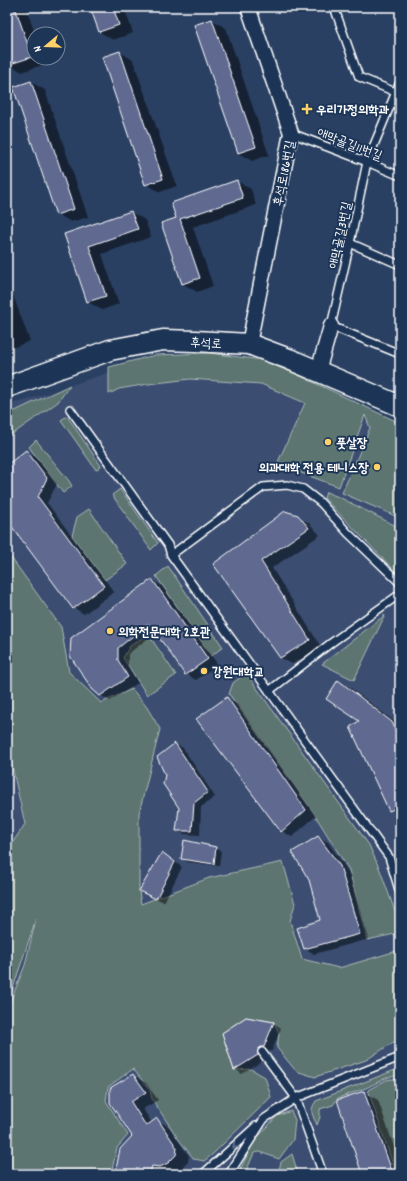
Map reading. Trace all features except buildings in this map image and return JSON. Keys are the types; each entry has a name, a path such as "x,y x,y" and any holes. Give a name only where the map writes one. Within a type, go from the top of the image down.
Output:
{"street":[{"name":"후석로186번길","path":"248,7 291,133 249,344"},
{"path":"318,371 331,326"},
{"name":"후석로","path":"7,388 110,350 163,340 195,341 249,344 318,371 400,406"}],"lane":[{"path":"334,7 359,77 398,94"},
{"name":"애막골길3번길","path":"331,326 367,162 398,94 400,82"},
{"name":"애막골길11번길","path":"291,133 400,176"},
{"path":"350,243 400,264"},
{"path":"331,326 400,354"},
{"path":"70,409 168,545 171,555 389,857 400,893"},
{"path":"171,555 263,487 287,484 303,489 321,503 348,533 400,583"},
{"path":"269,691 400,594"},
{"path":"262,1052 296,1098 322,1174"},
{"path":"203,1174 264,1120 296,1098 400,1057"},
{"path":"229,1174 264,1120"}],"shaded area":[{"name":"강원대학교","path":"113,371 271,377 400,431 400,1174 7,1174 7,404 24,401"}],"green space":[{"path":"209,353 262,360 300,376 400,423 400,518 342,493 370,428 365,415 339,487 277,464 305,403 261,384 190,379 119,389 109,394 109,367 155,355"},
{"path":"70,385 58,402 7,438 7,412 15,411"},
{"path":"67,416 101,466 96,470 61,420"},
{"path":"36,440 72,486 63,493 29,447"},
{"path":"120,489 158,543 151,550 112,495"},
{"path":"326,492 400,528 400,576 324,498"},
{"path":"89,509 127,564 105,580 72,536 77,517"},
{"path":"7,552 61,627 69,672 101,703 132,689 146,706 160,729 139,813 139,891 141,904 209,878 283,862 295,904 290,921 302,959 339,968 400,950 400,1038 366,1060 315,1077 296,1071 277,1048 279,1033 274,1022 246,1017 222,1033 234,1070 251,1069 265,1077 271,1097 204,1161 194,1159 179,1140 152,1099 150,1090 133,1069 108,1087 106,1101 128,1135 117,1148 111,1174 7,1174 7,1010 25,965 36,919 7,1006 7,851 25,824 7,744"},
{"path":"168,566 223,647 211,656 156,576"},
{"path":"385,615 354,680 322,664"},
{"path":"148,634 176,675 147,695 123,658 130,646"},
{"path":"246,673 369,845 380,870 400,925 395,934 367,940 349,870 313,812 229,694 233,683"},
{"path":"400,1068 400,1075 386,1078 366,1088 338,1098 333,1105 320,1109 320,1117 317,1125 312,1113 312,1107 316,1101"},
{"path":"400,1078 400,1174 396,1174 368,1090 386,1080"},
{"path":"291,1111 295,1120 293,1140 279,1159 260,1152 254,1153 245,1174 238,1174 257,1138 277,1116"},
{"path":"292,1154 298,1174 278,1174 281,1162"}],"place":[{"name":"우리가정의학과","path":"307,109"},
{"name":"풋살장","path":"328,442"},
{"name":"의과대학 전용 테니스장","path":"377,467"},
{"name":"의학전문대학 2호관","path":"110,631"},
{"name":"강원대학교","path":"204,671"}]}
